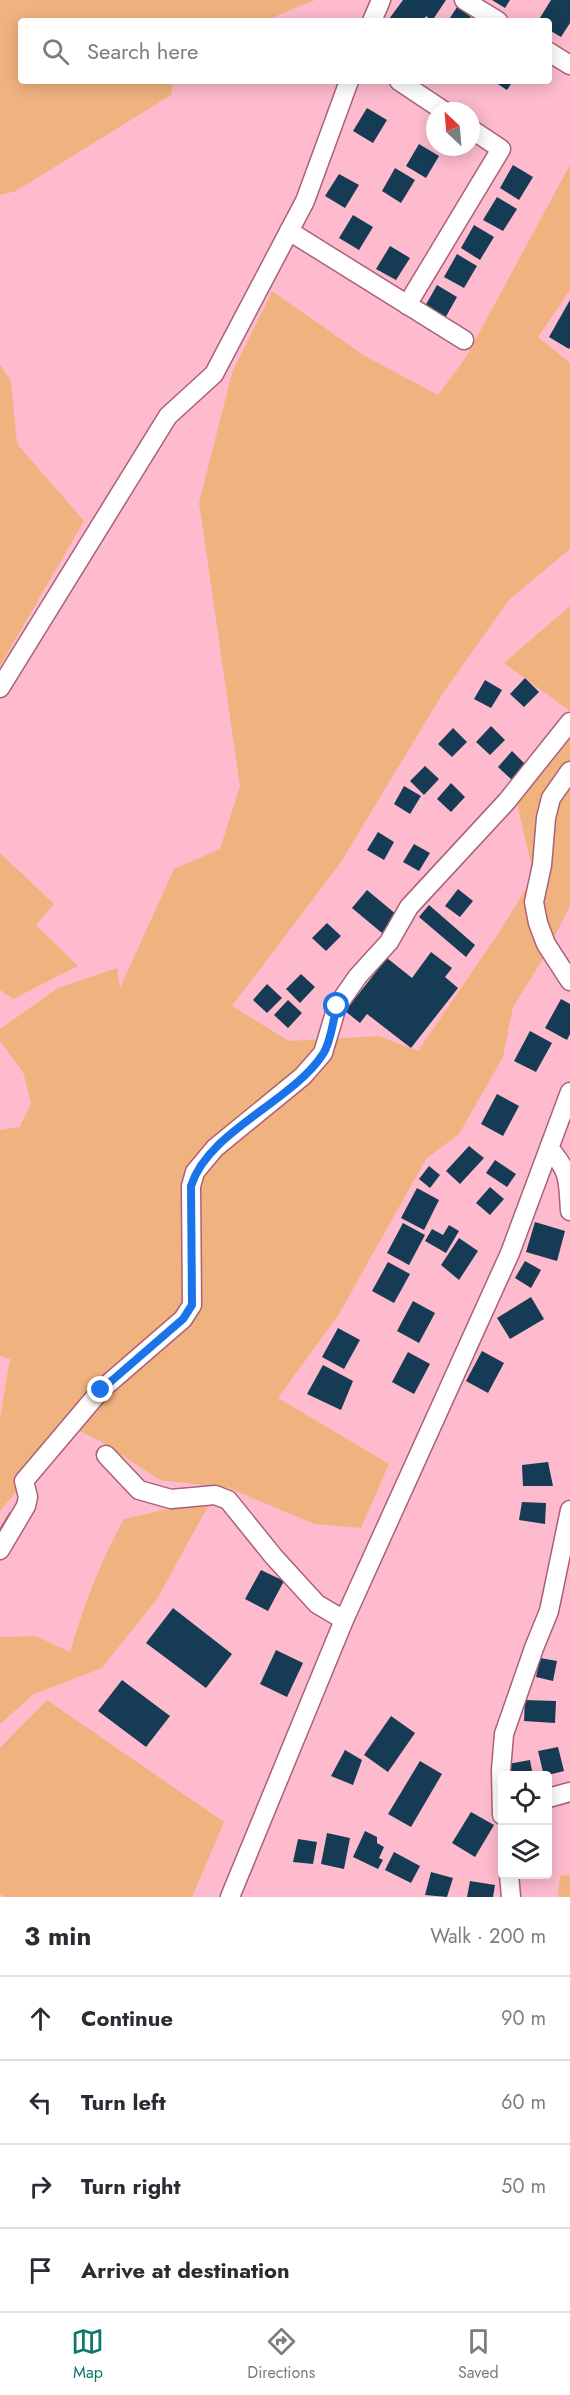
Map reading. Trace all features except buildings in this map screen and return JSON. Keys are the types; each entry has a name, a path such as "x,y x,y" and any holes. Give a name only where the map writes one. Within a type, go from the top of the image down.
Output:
{"street":[{"path":"373,18 381,0"},
{"path":"464,0 493,18"},
{"path":"552,54 570,65"},
{"path":"0,688 168,416 214,374 305,201 348,84"},
{"path":"404,84 430,102"},
{"path":"407,304 501,149 480,135"},
{"path":"289,231 464,340"},
{"path":"0,1550 26,1506 28,1497 24,1481 101,1390 183,1319 192,1305 191,1186 195,1172 215,1148 303,1076 323,1053 337,1006 358,976 389,942 409,907 507,801 570,722"},
{"path":"570,771 551,798 546,818 542,866 534,902 538,923 546,944 570,981"},
{"path":"230,1897 344,1620 510,1253 570,1092"},
{"path":"549,1148 563,1163 568,1179 570,1211"},
{"path":"106,1455 139,1490 171,1499 215,1495 228,1500 274,1557 317,1604 344,1620"},
{"path":"501,1771 504,1734 549,1611 570,1510"},
{"path":"552,1797 570,1792"},
{"path":"509,1879 511,1897"}],"shaded area":[{"path":"0,0 315,0 271,18 18,18 18,84 173,84 171,95 16,191 0,195"},
{"path":"570,165 570,290 538,337 570,363 570,549 509,600 443,693 341,862 232,1006 289,1041 379,1036 418,1051 502,928 534,875 517,804 570,739 570,906 544,957 513,1007 503,1057 459,1134 426,1159 339,1314 278,1398 389,1464 361,1528 314,1524 229,1488 160,1480 100,1441 71,1427 0,1511 0,1418 10,1359 0,1356 0,1130 20,1127 31,1103 23,1072 0,1041 0,1029 58,988 117,968 120,988 174,869 220,849 240,786 199,503 232,373 272,291 365,356 438,395 466,357"},
{"path":"0,365 11,381 17,444 84,521 0,666"},
{"path":"570,606 570,711 504,663"},
{"path":"0,853 54,904 36,925 78,966 13,999 0,990"},
{"path":"212,1499 157,1599 102,1668 34,1694 0,1724 0,1637 36,1636 70,1652 93,1584 124,1519"},
{"path":"47,1700 224,1822 192,1897 5,1897 0,1894 0,1748"},
{"path":"570,1875 570,1897 558,1897 560,1876"}],"waterway":[{"path":"0,1532 11,1514"}],"route":[{"path":"101,1390 183,1319 192,1305 191,1186 195,1172 215,1148 303,1076 323,1053 337,1006"}]}
